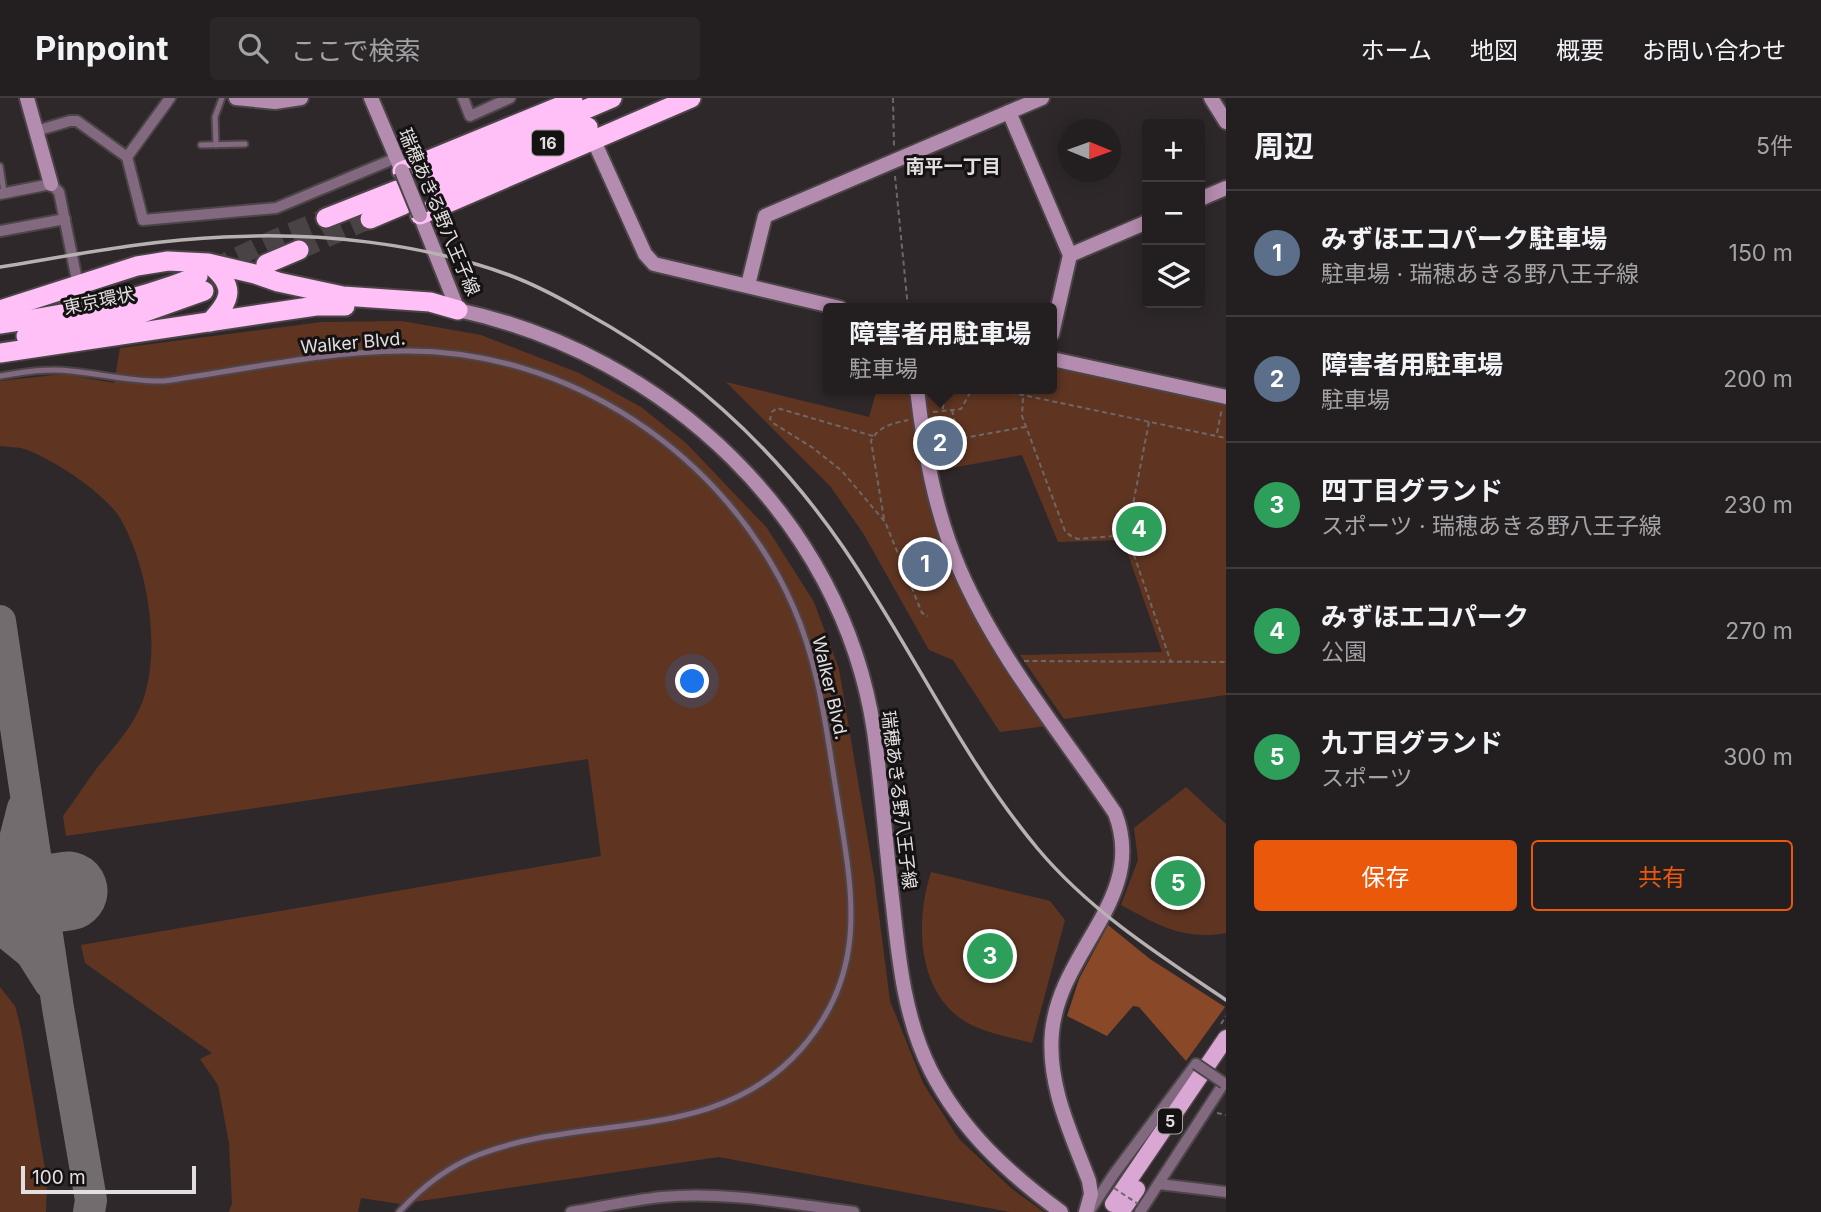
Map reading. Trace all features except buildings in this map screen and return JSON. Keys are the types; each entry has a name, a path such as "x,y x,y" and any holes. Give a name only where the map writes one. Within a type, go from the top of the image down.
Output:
{"highway":[{"path":"327,218 579,98"},
{"name":"16","path":"612,98 436,182 657,98"},
{"path":"420,215 691,98"},
{"path":"370,219 400,181"},
{"path":"266,264 299,250"},
{"path":"0,310 136,266 169,261 203,277 343,296 430,302 458,310"},
{"path":"203,277 223,275 229,289 222,309 210,322"},
{"name":"東京環状","path":"0,324 105,307 203,277"},
{"name":"東京環状","path":"0,340 128,318 203,277"},
{"path":"0,353 316,306 397,306 458,310"}],"main road":[{"name":"5","path":"1117,1201 1226,1038"},
{"name":"5","path":"1117,1201 1226,1056"}],"street":[{"path":"27,98 51,184 59,192 78,285"},
{"path":"127,157 170,98"},
{"path":"236,98 275,102 301,98"},
{"name":"瑞穂あきる野八王子線","path":"371,98 400,181 420,215 458,310 493,318 559,340 619,371 676,407 743,468 767,495 803,547 824,581 846,631 858,666 873,729 900,963 909,1010 920,1044 941,1087 971,1130 1017,1179 1061,1212"},
{"path":"463,98 470,116 510,98"},
{"path":"748,285 765,216 1042,98"},
{"path":"1211,98 1226,122"},
{"path":"1009,112 1070,255 1057,312"},
{"path":"36,131 77,121 127,157 142,220 276,208 400,181"},
{"path":"593,139 649,260 654,264 823,304"},
{"path":"2,193 51,184"},
{"path":"1205,198 1226,188"},
{"path":"0,231 65,219"},
{"path":"1070,255 1142,224"},
{"path":"1057,360 1226,397"},
{"path":"918,394 929,470 943,523 960,571 994,635 1115,813 1120,826 1124,854 1119,881 1066,980 1052,1029 1052,1065 1057,1094 1089,1181 1091,1194 1088,1212"},
{"path":"1088,1212 1196,1064 1224,1083 1159,1184 1139,1208"},
{"path":"1159,1184 1226,1192"},
{"path":"571,1212 662,1197 730,1196 854,1212"}],"lane":[{"path":"216,145 215,117 222,98"},
{"path":"201,145 245,144"},
{"path":"0,166 2,193"},
{"name":"Walker Blvd.","path":"0,376 33,371 72,371 140,382 164,382 352,354 404,351 453,354 521,368 566,384 621,411 660,437 699,470 729,503 754,535 778,574 810,652 823,704 852,890 849,946 831,1004 816,1029 779,1069 757,1086 725,1103 689,1115 508,1145 447,1170 424,1186 399,1212"}],"path":[{"path":"893,98 894,161 908,303"},
{"path":"943,411 945,394"},
{"path":"926,413 961,409 969,394"},
{"path":"1018,394 1226,438"},
{"path":"1023,395 1022,416 1065,531 1078,539 1127,535"},
{"path":"1217,436 1226,397"},
{"path":"873,436 778,408 772,412 770,419 813,447 842,471 885,522"},
{"path":"932,456 960,452 952,410"},
{"path":"909,420 888,424 873,436 872,441 885,522 922,613 928,616"},
{"path":"1149,422 1127,535 1171,662"},
{"path":"958,439 1026,427"},
{"path":"1023,661 1226,662"},
{"path":"1117,1201 1139,1208"}],"shaded area":[{"path":"402,321 481,335 579,373 641,407 686,443 767,528 814,602 839,669 874,876 890,1001 923,1083 959,1139 1012,1189 1044,1212 1010,1212 719,1157 400,1204 361,1198 358,1212 229,1212 232,1203 229,1143 218,1085 200,1059 212,1053 85,963 81,945 601,856 588,759 66,836 63,816 128,729 142,703 151,658 149,609 138,560 130,538 113,508 89,487 46,459 21,448 0,446 0,381 64,374 114,383 120,348 322,322"},
{"path":"1057,367 1226,405 1226,695 1064,719 1020,655 1162,652 1123,540 1058,542 1022,455 935,471 920,459 936,530 964,598 992,647 1046,726 1000,732 953,660 929,650 863,533 830,486 726,382 869,417 876,394 909,394 912,415 925,413 924,394 1057,394"},
{"path":"1186,787 1226,824 1226,933 1184,933 1121,905 1138,860 1134,828"},
{"path":"931,872 1050,901 1065,920 1032,1043 995,1034 968,1023 946,1004 935,988 923,950 922,930 926,890"},
{"path":"1108,925 1150,959 1225,1007 1186,1061 1139,1007 1133,1006 1107,1036 1067,1016 1079,979"},
{"path":"0,987 15,1006 21,1029 47,1180 46,1212 0,1212"}],"taxiway":[{"path":"0,621 58,1008 91,1200 89,1212"},
{"path":"0,866 13,847 23,808"},
{"path":"0,928 31,953 50,983"}],"runway":[{"path":"0,901 68,891"}],"tunnel":[{"path":"397,190 432,175"},
{"path":"403,205 440,189"},
{"path":"212,269 326,218"},
{"path":"299,250 370,219"}],"railway":[{"path":"0,267 196,239 296,236 369,242 441,255 509,275 558,297 625,336 696,386 729,415 760,445 817,511 868,585 960,739 1010,814 1038,849 1080,892 1126,931 1226,1000"}],"place":[{"name":"障害者用駐車場","path":"940,443"},
{"name":"みずほエコパーク","path":"1139,529"},
{"name":"みずほエコパーク駐車場","path":"925,564"},
{"name":"九丁目グランド","path":"1178,883"},
{"name":"四丁目グランド","path":"990,956"}],"district":[{"name":"南平一丁目","path":"953,166"}]}
